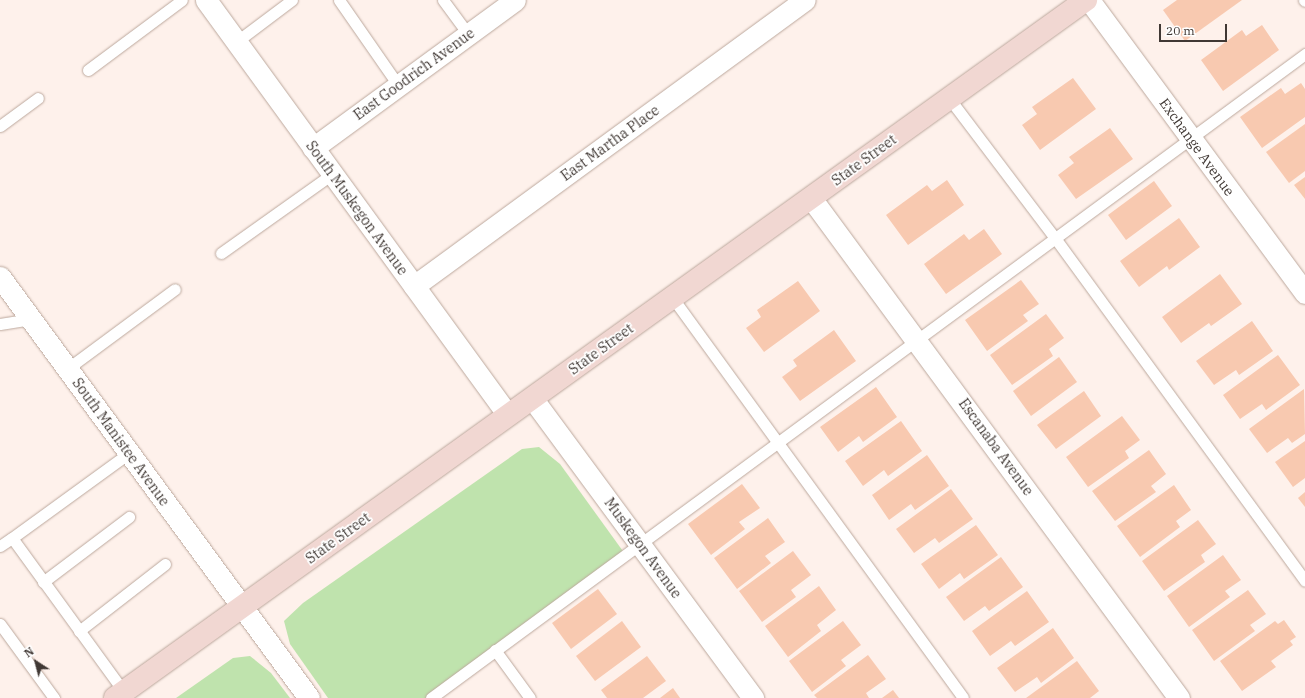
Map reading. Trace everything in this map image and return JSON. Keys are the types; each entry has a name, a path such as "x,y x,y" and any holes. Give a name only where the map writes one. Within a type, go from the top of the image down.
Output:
{"street":[{"name":"South Muskegon Avenue","path":"206,0 508,415"},
{"name":"East Goodrich Avenue","path":"313,148 515,0"},
{"name":"East Martha Place","path":"414,286 805,0"},
{"name":"State Street","path":"120,695 811,198 1080,2"},
{"name":"Exchange Avenue","path":"1080,2 1191,138 1305,293"},
{"name":"Escanaba Avenue","path":"811,198 1179,698"},
{"name":"South Manistee Avenue","path":"0,278 309,698"},
{"name":"Muskegon Avenue","path":"532,398 753,698"}],"lane":[{"path":"88,70 182,0"},
{"path":"236,42 292,0"},
{"path":"339,0 398,85"},
{"path":"443,0 468,34"},
{"path":"431,698 1305,54"},
{"path":"0,126 38,98"},
{"path":"949,98 1055,238 1305,580"},
{"path":"221,253 332,174"},
{"path":"67,369 175,289"},
{"path":"672,298 964,698"},
{"path":"0,324 30,319"},
{"path":"0,546 129,453"},
{"path":"43,582 129,517"},
{"path":"12,538 79,630 120,695"},
{"path":"79,630 165,564"},
{"path":"0,624 54,698"},
{"path":"495,650 530,698"}],"green space":[{"path":"539,447 560,464 625,554 426,698 328,698 290,644 284,621 303,603 522,449"},
{"path":"250,656 271,673 290,698 176,698 233,658"}],"building":[{"path":"1177,0 1242,0 1185,41 1163,10"},
{"path":"1262,25 1279,50 1223,91 1201,60 1242,30 1246,36"},
{"path":"1073,78 1096,109 1040,150 1022,125 1037,114 1032,107"},
{"path":"1301,83 1305,89 1305,117 1262,148 1240,117 1281,88 1285,94"},
{"path":"1305,124 1305,171 1289,183 1266,152"},
{"path":"1110,128 1133,159 1076,199 1058,175 1074,163 1069,157"},
{"path":"1305,177 1305,199 1294,185"},
{"path":"947,180 964,205 908,245 886,215 927,185 932,191"},
{"path":"1154,181 1172,206 1126,240 1108,215"},
{"path":"1179,218 1200,247 1169,270 1167,266 1139,287 1120,261"},
{"path":"984,229 1002,254 946,294 924,264 964,234 969,240"},
{"path":"1220,274 1242,304 1211,326 1209,323 1181,343 1162,317"},
{"path":"1021,280 1039,304 1023,315 1028,321 987,351 965,320"},
{"path":"798,281 820,311 764,352 746,328 761,317 757,310"},
{"path":"1046,314 1064,338 1049,349 1053,356 1012,385 990,355"},
{"path":"1252,321 1273,351 1239,375 1236,370 1214,385 1196,361"},
{"path":"834,330 856,361 800,401 782,377 797,366 793,360"},
{"path":"1278,355 1300,385 1266,410 1262,404 1240,419 1223,395"},
{"path":"1059,357 1077,382 1031,416 1013,391"},
{"path":"876,387 897,417 863,442 859,436 838,452 820,427"},
{"path":"1304,389 1305,434 1292,443 1288,438 1267,453 1249,429"},
{"path":"1084,391 1101,416 1056,449 1037,425"},
{"path":"1122,416 1140,440 1125,451 1129,458 1088,487 1066,457"},
{"path":"901,421 922,451 888,476 884,470 863,486 845,461"},
{"path":"1305,441 1305,478 1293,487 1275,462"},
{"path":"1149,450 1166,474 1151,486 1156,492 1115,521 1092,491"},
{"path":"927,455 949,486 915,510 911,504 889,520 872,495"},
{"path":"742,484 760,508 739,522 745,529 711,555 688,524"},
{"path":"1174,485 1191,510 1176,521 1180,527 1140,557 1117,526"},
{"path":"951,489 973,519 939,543 935,538 914,553 896,529"},
{"path":"1305,492 1305,507 1298,498"},
{"path":"768,518 785,542 765,556 771,563 737,589 714,558"},
{"path":"1198,520 1216,544 1201,555 1205,562 1164,591 1142,561"},
{"path":"976,525 998,555 964,579 960,573 939,589 921,564"},
{"path":"793,551 811,575 791,590 796,597 762,622 739,591"},
{"path":"1223,555 1241,580 1225,591 1230,597 1189,627 1167,596"},
{"path":"1001,557 1023,587 989,611 985,606 964,621 946,597"},
{"path":"819,586 836,610 817,625 821,631 788,657 765,626"},
{"path":"598,589 617,614 571,649 552,623"},
{"path":"1248,590 1266,614 1250,625 1255,631 1214,661 1192,630"},
{"path":"1027,591 1049,622 1015,646 1011,641 990,656 972,631"},
{"path":"1284,620 1296,637 1290,641 1293,645 1271,661 1276,667 1242,691 1220,661 1275,621 1278,624"},
{"path":"622,621 641,647 595,681 576,656"},
{"path":"843,621 861,645 841,660 846,666 812,692 789,661"},
{"path":"1053,628 1074,658 1041,683 1037,677 1015,692 997,668"},
{"path":"868,655 886,679 866,693 869,698 817,698 814,695"},
{"path":"647,656 666,681 643,698 607,698 601,690"},
{"path":"1077,661 1099,691 1090,698 1026,698"},
{"path":"673,688 680,698 660,698"},
{"path":"893,690 899,698 882,698"}]}
